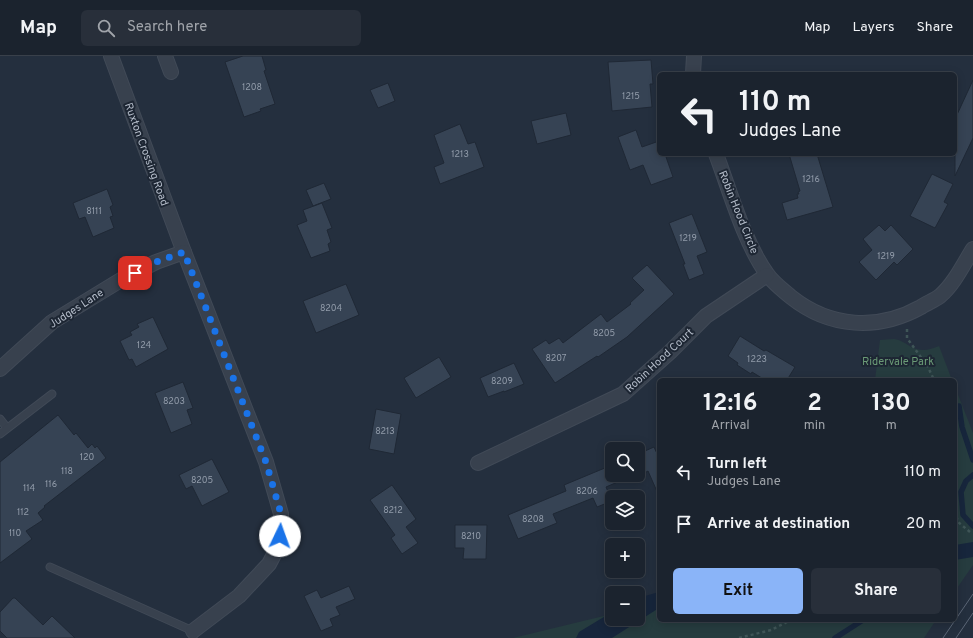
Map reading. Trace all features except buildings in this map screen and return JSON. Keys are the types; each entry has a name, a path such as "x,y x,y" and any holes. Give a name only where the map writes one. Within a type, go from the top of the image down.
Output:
{"street":[{"name":"Ruxton Crossing Road","path":"111,56 184,252 266,462 281,514 279,545 269,564 239,596 193,635"},
{"path":"165,56 171,72"},
{"path":"693,72 694,56"},
{"name":"Robin Hood Circle","path":"717,156 742,225 755,254 767,275 796,301 812,311 829,318 846,322 867,323 906,315 939,297 950,285 973,249"},
{"name":"Judges Lane","path":"0,369 52,322 124,278 156,262 184,252"},
{"name":"Robin Hood Court","path":"478,463 624,394 670,352 706,316 767,275"}],"lane":[{"path":"0,434 52,394"},
{"path":"0,419 7,428"},
{"path":"50,567 193,635"}],"path":[{"path":"906,315 907,338 928,367 933,378"},
{"path":"957,522 970,532 973,532"},
{"path":"739,638 771,630 787,622"}],"green space":[{"name":"Ridervale Park","path":"894,339 918,350 939,346 951,378 875,378 880,340"},
{"name":"Ridervale Park","path":"957,392 973,433 973,565 957,588"},
{"path":"657,605 657,622 935,622 924,638 513,638 605,616 605,626 645,626 645,614"}],"water":[{"path":"973,542 973,557 957,560 957,545"},
{"path":"657,593 657,609 645,617 645,596"},
{"path":"605,616 605,626 631,626 612,638 576,638 579,632"}],"waterway":[{"path":"959,406 962,427 973,460"},
{"path":"973,475 966,481 961,492 963,515 973,526"},
{"path":"835,638 860,622"}],"tram line":[{"path":"957,617 973,594"},
{"path":"956,638 973,613"},
{"path":"943,638 954,622"}],"route":[{"path":"135,273 156,262 184,252 233,381 266,462 281,514 280,536"}]}
